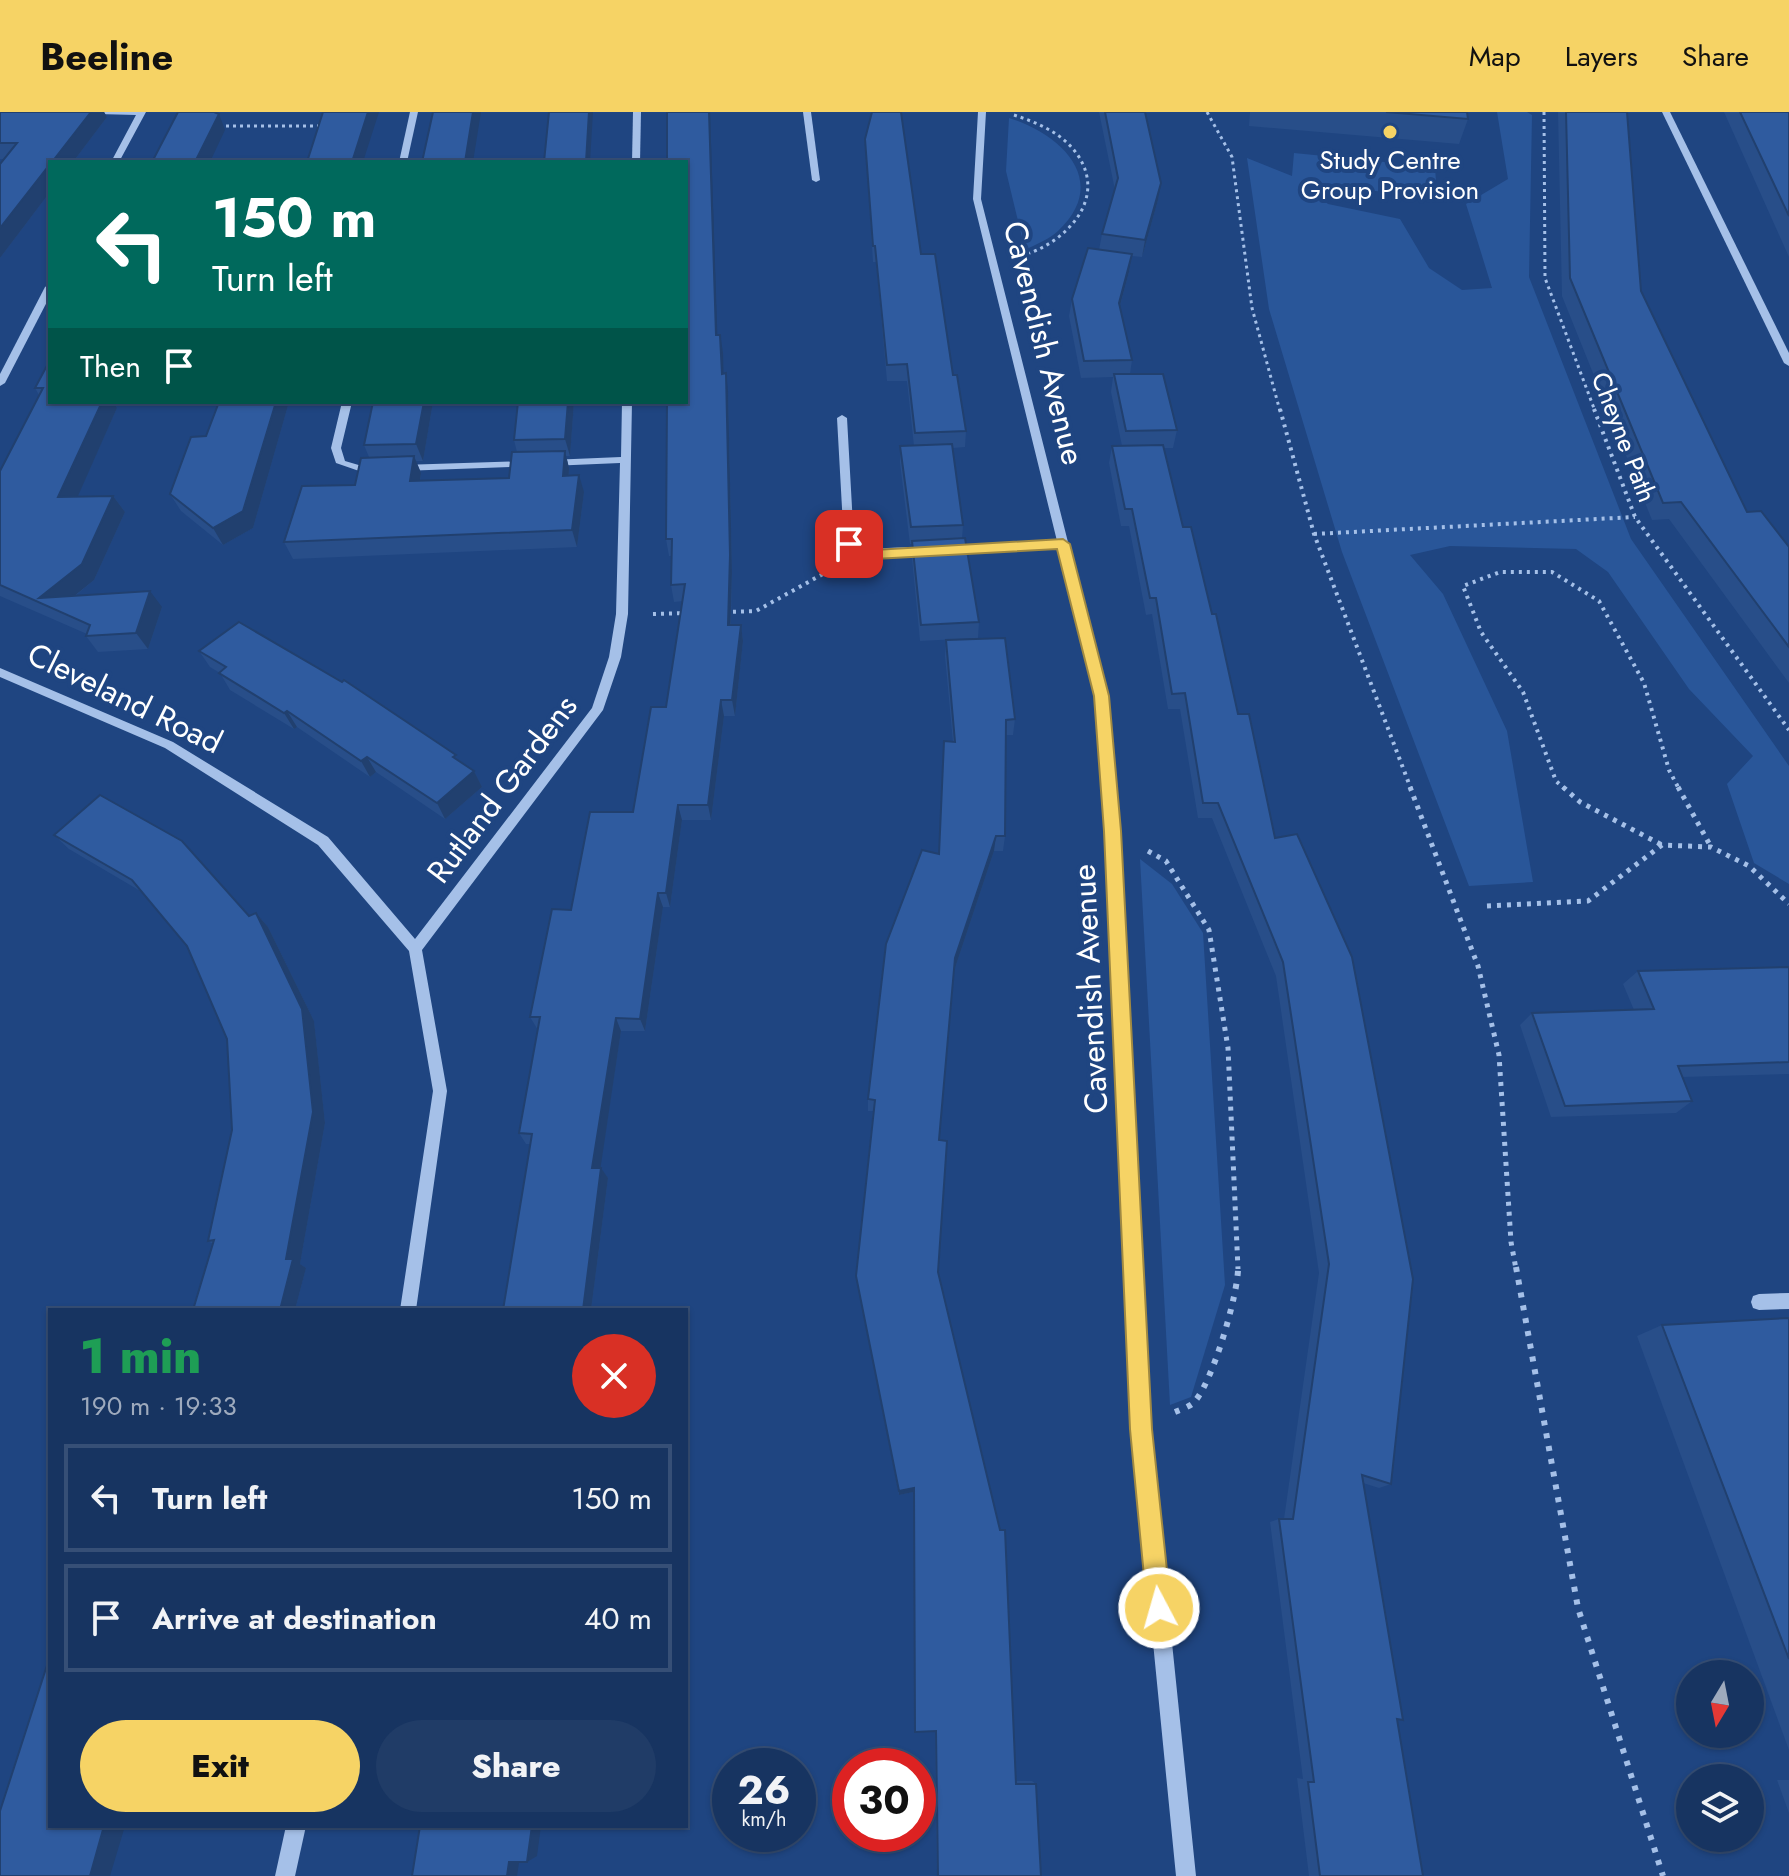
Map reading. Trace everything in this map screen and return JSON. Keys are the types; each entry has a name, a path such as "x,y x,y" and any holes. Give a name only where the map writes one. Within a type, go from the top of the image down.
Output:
{"street":[{"path":"97,112 142,112 116,160"},
{"path":"403,160 414,112"},
{"path":"636,160 637,112"},
{"path":"807,112 816,180"},
{"name":"Cavendish Avenue","path":"982,112 977,199 1101,696 1112,831 1141,1429 1186,1876"},
{"path":"1666,112 1789,363"},
{"path":"0,383 48,291"},
{"path":"347,404 336,448 341,463 362,469 626,460"},
{"name":"Rutland Gardens","path":"415,949 597,710 615,657 622,614 627,404"},
{"path":"842,418 849,544 861,553 1063,544"},
{"name":"Cleveland Road","path":"0,672 169,745 323,841 415,949"},
{"path":"408,1308 440,1091 415,949"},
{"path":"1759,1302 1789,1301"},
{"path":"285,1876 296,1828"}],"path":[{"path":"993,262 1031,255 1063,236 1079,218 1087,193 1084,167 1065,141 1040,123 1003,112"},
{"path":"1207,112 1232,157 1252,308 1314,534 1478,966 1499,1055 1511,1242 1578,1608 1663,1876"},
{"name":"Cheyne Path","path":"1544,112 1545,278 1635,517 1789,730"},
{"path":"206,126 332,126"},
{"path":"1314,534 1635,517"},
{"path":"712,612 756,611 861,553"},
{"path":"1711,847 1669,770 1644,683 1599,601 1552,572 1500,572 1463,586 1481,632 1523,692 1556,781 1580,802 1662,845 1711,847 1749,866 1789,904"},
{"path":"622,614 697,613"},
{"path":"1112,831 1166,861 1209,930 1229,1064 1239,1283 1222,1344 1194,1403 1141,1429"},
{"path":"1487,906 1588,901 1662,845"}],"shaded area":[{"path":"1497,112 1527,112 1532,115 1529,277 1631,539 1789,766 1789,884 1754,863 1727,784 1753,756 1689,689 1608,572 1576,549 1450,546 1410,555 1443,594 1507,731 1533,882 1469,886 1342,552 1269,309 1247,158 1292,176 1294,153 1435,167 1437,197 1304,184 1328,204 1400,219 1429,268 1462,290 1492,288 1466,204 1508,179"},
{"path":"1009,118 1046,135 1073,162 1079,177 1080,194 1073,212 1055,234 1025,250 1006,171"},
{"path":"1140,859 1172,884 1203,933 1225,1285 1191,1397 1170,1405"}],"building":[{"path":"0,112 91,112 54,160 48,160 48,167 0,228 0,164 17,143 0,143"},
{"path":"178,112 219,114 196,160 153,160"},
{"path":"323,112 368,112 353,160 308,160"},
{"path":"433,112 473,112 465,160 422,160"},
{"path":"549,112 589,112 586,160 544,160"},
{"path":"667,112 709,112 716,335 720,335 722,374 726,373 730,555 728,625 741,625 732,700 721,700 708,805 678,805 666,893 658,893 640,1019 616,1018 592,1168 601,1168 583,1308 503,1308 532,1134 519,1133 540,1017 530,1017 552,909 571,910 590,812 633,812 651,707 666,707 685,584 671,585 672,539 666,539 667,404 688,404 688,160 667,160"},
{"path":"872,112 901,112 921,254 935,254 953,375 957,375 966,431 915,433 907,364 887,365 873,246 865,139"},
{"path":"1105,112 1145,112 1161,183 1145,240 1102,234 1118,178"},
{"path":"1386,112 1467,112 1468,119"},
{"path":"1566,112 1627,112 1641,291 1747,512 1761,511 1789,547 1789,647 1681,502 1663,503 1570,278"},
{"path":"1740,112 1789,112 1789,216"},
{"path":"1088,248 1132,254 1119,303 1132,360 1084,361 1072,299"},
{"path":"48,364 48,404 101,404 58,497 113,496 82,564 39,598 150,591 136,633 86,636 90,625 0,585 0,471 43,388 35,388"},
{"path":"1114,374 1163,374 1177,430 1126,431"},
{"path":"218,404 275,404 243,511 213,528 170,494 191,437 206,436"},
{"path":"373,404 424,404 416,444 364,445"},
{"path":"518,404 568,404 565,439 514,440"},
{"path":"952,444 963,525 911,527 900,446"},
{"path":"1163,445 1183,527 1191,527 1212,614 1216,614 1238,714 1249,714 1275,838 1297,834 1352,957 1413,1279 1391,1484 1362,1475 1403,1720 1397,1719 1423,1876 1320,1876 1308,1782 1314,1782 1279,1519 1293,1519 1329,1264 1283,962 1218,803 1203,803 1185,693 1172,694 1156,598 1150,598 1132,509 1125,509 1112,446"},
{"path":"565,451 563,476 579,475 572,530 284,542 302,486 355,485 361,458 414,456 410,481 509,478 512,452"},
{"path":"965,538 979,622 921,625 912,541"},
{"path":"239,622 342,682 344,680 456,755 453,757 474,771 437,803 367,757 361,761 287,711 284,713 219,673 226,667 199,651"},
{"path":"1005,638 1015,719 1006,720 1005,836 996,836 955,958 939,1140 947,1141 938,1272 1000,1530 1005,1530 1016,1784 1036,1784 1041,1876 938,1876 936,1731 915,1732 914,1488 899,1491 856,1276 875,1100 868,1099 886,944 922,850 939,854 944,741 955,742 946,640"},
{"path":"100,795 182,841 249,916 256,913 302,1009 313,1112 286,1259 293,1259 281,1308 194,1308 214,1240 208,1241 232,1130 227,1039 187,946 132,880 54,835"},
{"path":"1789,967 1789,1062 1678,1066 1692,1101 1565,1106 1532,1013 1654,1009 1638,971"},
{"path":"1789,1318 1789,1659 1662,1325"},
{"path":"48,1662 48,1828 103,1828 90,1876 0,1876 0,1811"},
{"path":"420,1828 532,1828 527,1862 509,1862 507,1876 412,1876"}],"place":[{"name":"Study Centre Group Provision","path":"1390,132"}],"route":[{"path":"849,544 861,553 874,554 1063,544 1101,696 1112,831 1141,1429 1159,1608"}]}
